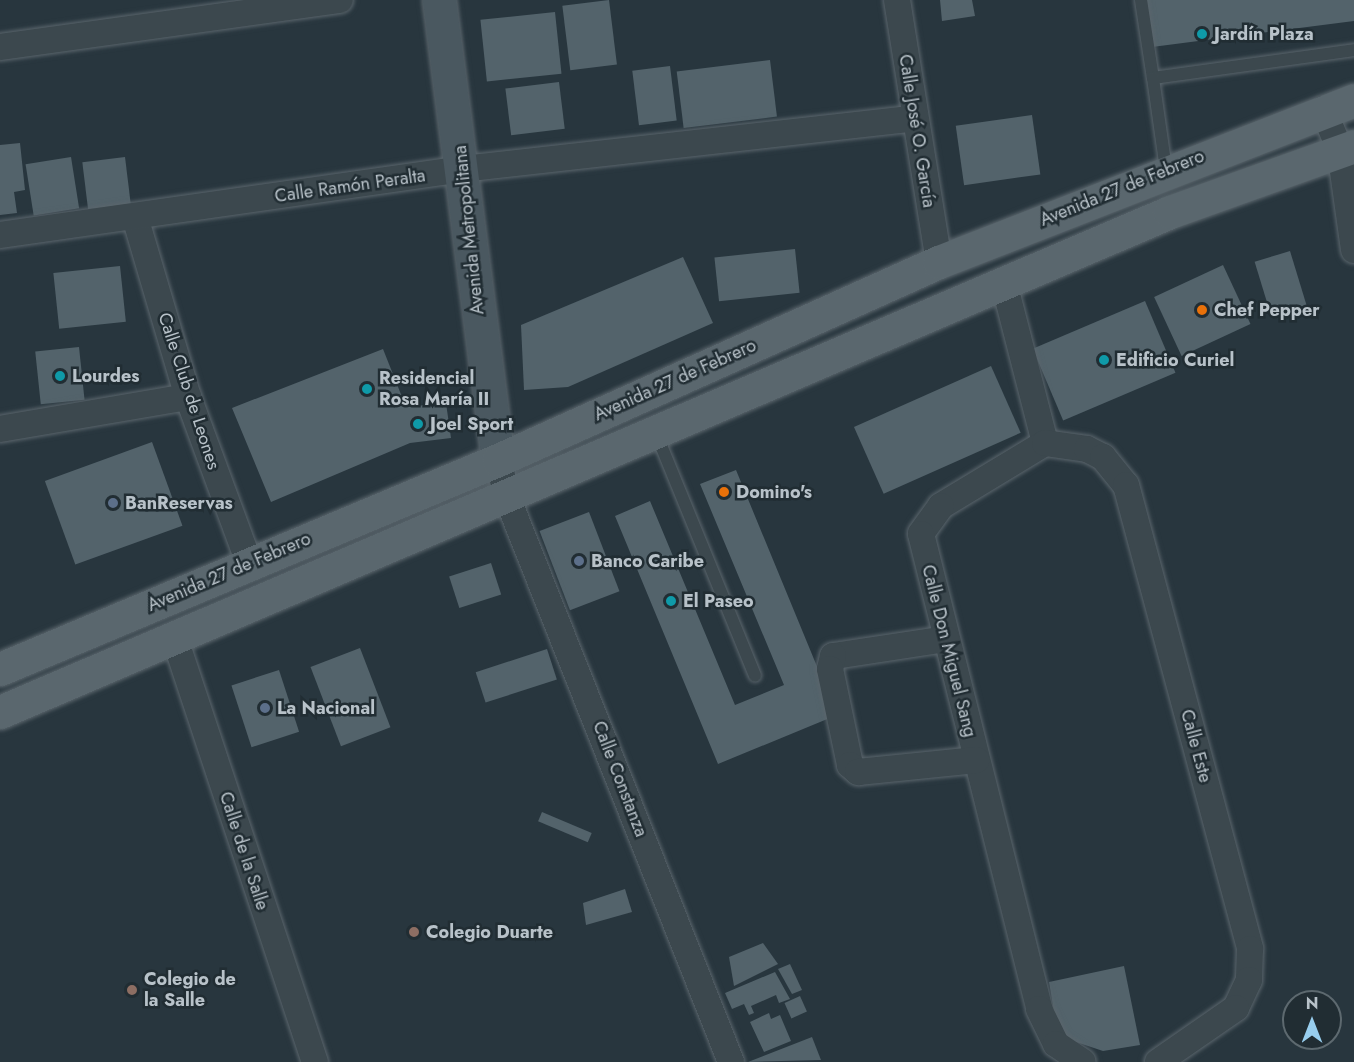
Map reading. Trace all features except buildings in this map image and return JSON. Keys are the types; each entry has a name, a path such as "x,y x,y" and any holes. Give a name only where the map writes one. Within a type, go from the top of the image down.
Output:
{"main road":[{"name":"Avenida Metropolitana","path":"439,0 464,169 498,460"},
{"name":"Avenida 27 de Febrero","path":"0,669 498,460 939,262 1166,169 1323,109 1354,100"},
{"path":"0,712 176,639 1170,212 1347,148"}],"street":[{"path":"0,46 340,0"},
{"name":"Calle José O. García","path":"897,0 939,262"},
{"path":"1323,109 1347,148 1354,250"},
{"name":"Calle Ramón Peralta","path":"0,235 464,169 915,118"},
{"name":"Calle Club de Leones","path":"135,217 188,397 249,563"},
{"path":"1004,283 1045,443"},
{"path":"0,429 188,397"},
{"name":"Calle Don Miguel Sang","path":"1045,443 941,506 921,534 976,760 1046,1029 1056,1044 1083,1062"},
{"name":"Calle Este","path":"1045,443 1071,443 1095,453 1126,485 1250,949 1249,980 1236,1008 1158,1062"},
{"name":"Calle Constanza","path":"498,460 507,497 731,1062"},
{"name":"Calle de la Salle","path":"176,639 315,1062"},
{"path":"946,639 833,656 830,669 850,765 858,772 976,760"}],"lane":[{"path":"1141,0 1166,169"},
{"path":"1153,78 1354,50"},
{"path":"656,432 755,676"}],"place":[{"name":"Jardín Plaza","path":"1202,34"},
{"name":"Chef Pepper","path":"1202,310"},
{"name":"Edificio Curiel","path":"1104,360"},
{"name":"Lourdes","path":"60,376"},
{"name":"Residencial Rosa María II","path":"367,389"},
{"name":"Joel Sport","path":"418,424"},
{"name":"Domino's","path":"724,492"},
{"name":"BanReservas","path":"113,503"},
{"name":"Banco Caribe","path":"579,561"},
{"name":"El Paseo","path":"671,601"},
{"name":"La Nacional","path":"265,708"},
{"name":"Colegio Duarte","path":"414,932"},
{"name":"Colegio de la Salle","path":"132,990"}]}
